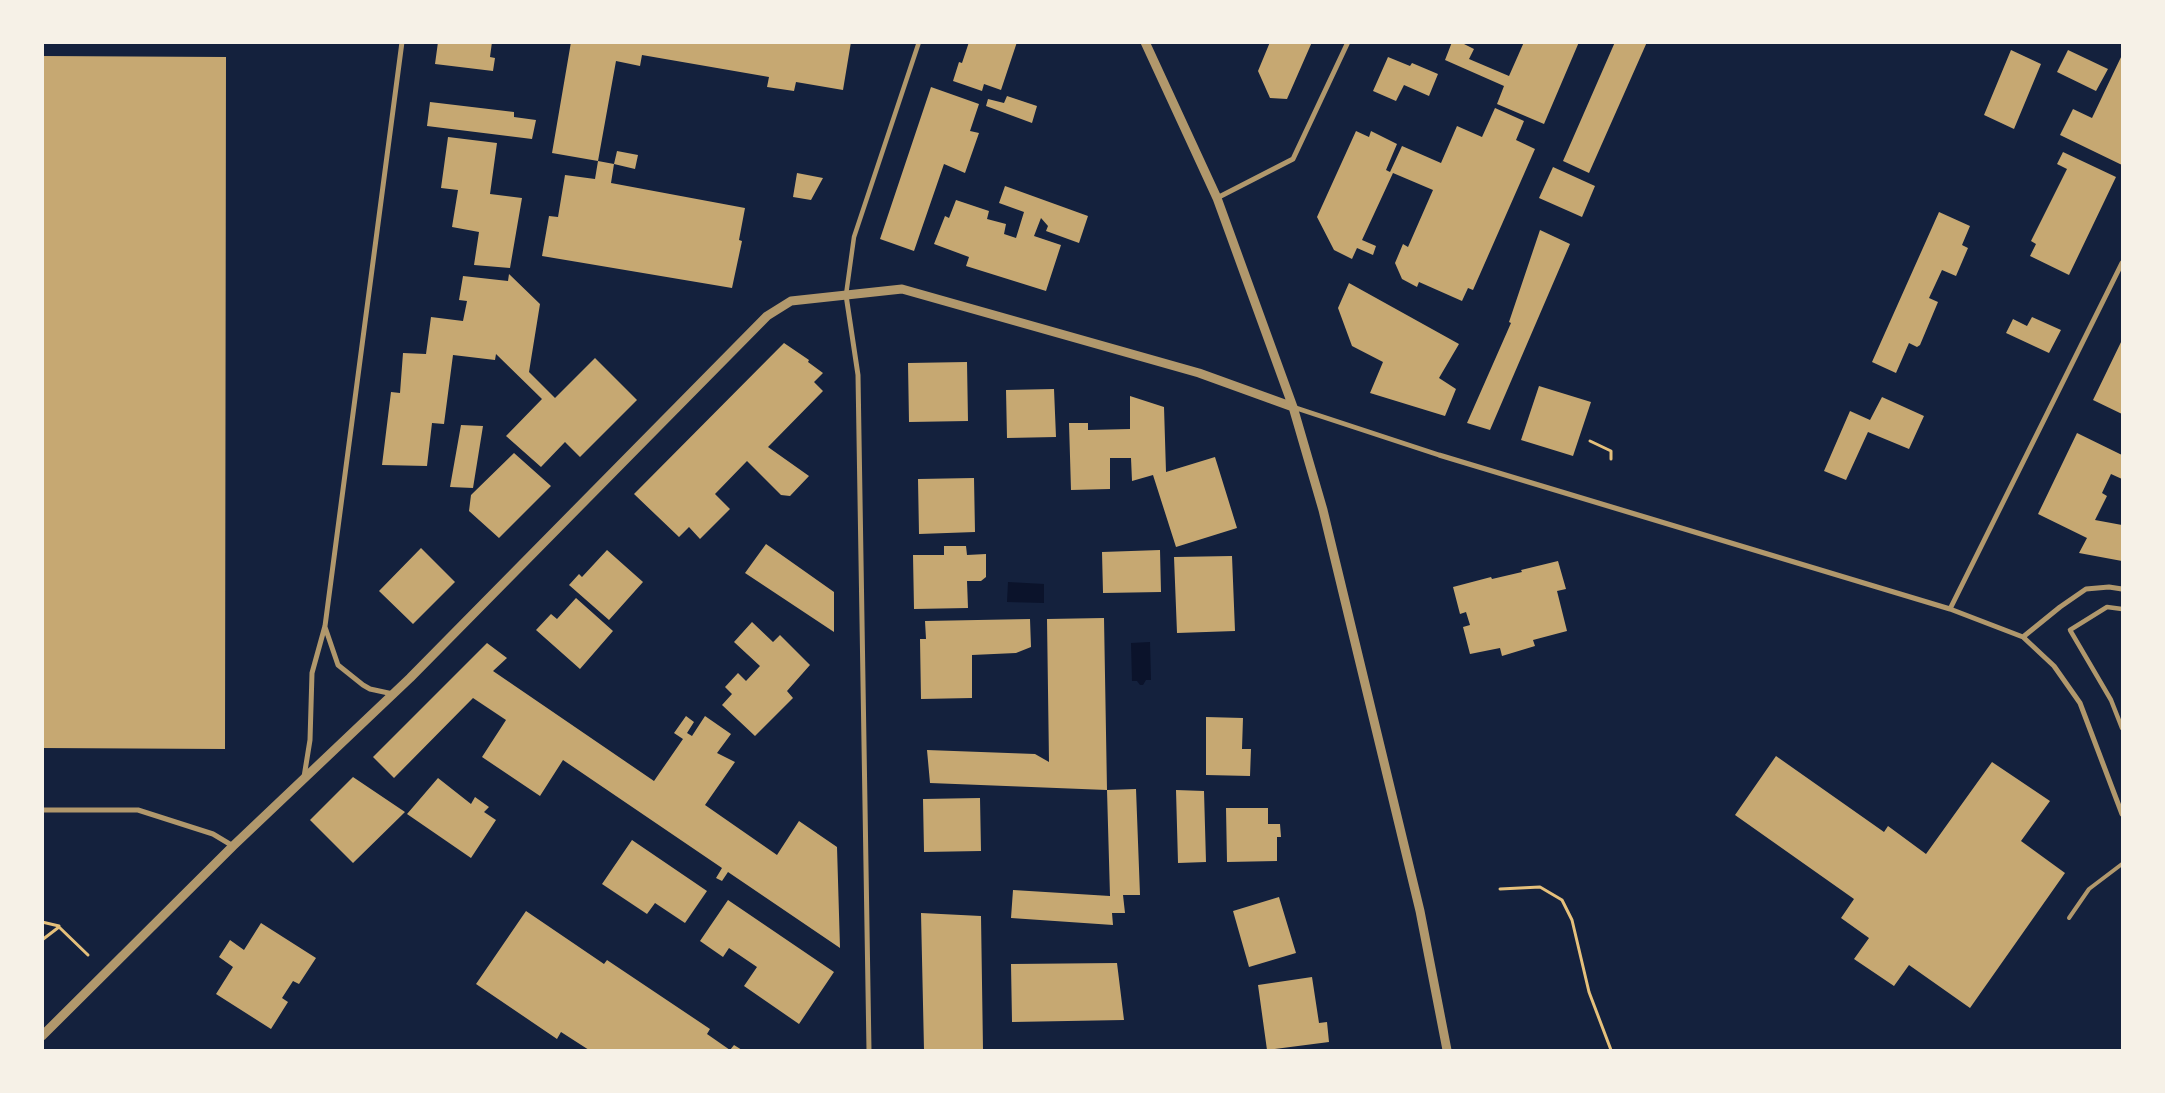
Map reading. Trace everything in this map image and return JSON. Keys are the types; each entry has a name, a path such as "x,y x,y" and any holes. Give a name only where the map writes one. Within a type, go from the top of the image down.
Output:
{"street":[{"path":"303,782 310,740 312,673 325,626 402,42"},
{"path":"869,1050 858,375 846,295 854,237 918,42"},
{"path":"1145,42 1217,198 1294,407 1323,510 1420,911 1447,1050"},
{"path":"1217,198 1293,159 1348,42"},
{"path":"1950,609 2122,264"},
{"path":"42,1036 233,846 303,782 393,694 767,316 791,301 902,289 1199,373 1439,455 1950,609 2023,637 2054,666 2080,703 2122,814"},
{"path":"2023,637 2060,606 2086,589 2109,587 2122,589"},
{"path":"2122,609 2107,607 2070,630 2111,700 2122,728"},
{"path":"325,626 338,665 370,689 393,694"},
{"path":"42,810 138,810 213,834 233,846"}],"lane":[{"path":"2069,918 2089,889 2122,864"}],"path":[{"path":"1590,441 1611,451 1611,459"},
{"path":"1500,889 1540,887 1562,900 1572,920 1589,992 1611,1050"},
{"path":"42,922 59,927 88,955"},
{"path":"42,940 59,927"}],"water":[{"path":"1008,582 1044,584 1044,603 1007,602"},
{"path":"1150,642 1151,680 1146,680 1143,685 1140,685 1137,681 1132,681 1131,643"}],"building":[{"path":"438,42 492,42 490,57 495,58 493,71 435,64"},
{"path":"571,42 851,42 843,90 796,82 794,91 767,87 769,77 642,55 640,66 616,61 598,161 552,153"},
{"path":"969,42 1017,42 1001,90 984,84 982,91 953,81 959,62 962,63"},
{"path":"1270,42 1312,42 1287,99 1270,98 1258,71"},
{"path":"1452,42 1460,42 1474,49 1469,59 1509,76 1524,42 1579,42 1544,124 1497,104 1504,86 1445,60"},
{"path":"1615,42 1647,42 1589,173 1563,161"},
{"path":"2011,50 2041,64 2014,129 1984,115"},
{"path":"2068,50 2108,69 2096,91 2057,72"},
{"path":"2122,55 2122,165 2060,135 2073,109 2092,118"},
{"path":"42,56 226,57 225,749 42,748"},
{"path":"1388,57 1410,66 1412,63 1438,74 1429,96 1404,85 1396,101 1373,91"},
{"path":"931,87 979,104 970,131 979,133 965,173 944,164 914,251 880,239"},
{"path":"1007,96 1037,106 1032,123 986,106 988,99 1004,103"},
{"path":"430,102 514,112 514,117 536,120 532,139 427,126"},
{"path":"1495,108 1524,121 1516,140 1535,149 1473,290 1468,288 1462,301 1419,282 1417,287 1402,279 1395,263 1403,244 1408,247 1433,190 1393,173 1362,240 1376,246 1373,255 1357,248 1352,259 1334,250 1317,217 1356,131 1369,137 1371,131 1397,144 1386,170 1390,172 1402,146 1441,163 1457,126 1482,137"},
{"path":"448,137 497,143 490,194 522,198 510,268 474,265 479,232 452,227 458,190 441,188"},
{"path":"617,151 638,155 635,169 614,164"},
{"path":"2063,152 2116,177 2069,275 2030,256 2036,244 2031,241 2067,169 2057,164"},
{"path":"598,161 614,164 611,183 745,208 739,240 742,241 732,288 542,256 549,216 558,217 565,175 595,179"},
{"path":"1553,167 1595,186 1582,217 1539,198"},
{"path":"797,173 823,178 811,200 793,197"},
{"path":"1005,186 1088,216 1079,243 1046,231 1048,226 1041,218 1034,236 1061,245 1046,291 966,266 969,257 934,244 945,216 949,218 956,200 989,211 987,219 1006,224 1004,234 1016,238 1024,212 999,203"},
{"path":"1939,212 1970,226 1962,245 1968,248 1956,276 1942,270 1929,298 1938,302 1920,345 1917,347 1909,343 1896,373 1872,362"},
{"path":"1540,230 1570,244 1490,430 1467,423 1511,323 1509,322"},
{"path":"509,274 540,304 529,372 555,398 595,358 637,400 580,457 565,442 541,467 506,436 542,399 496,354 495,360 453,355 444,424 432,423 427,466 382,465 391,392 400,393 403,353 426,354 431,317 463,321 467,301 459,300 463,276 508,281"},
{"path":"1349,283 1459,344 1439,378 1456,389 1445,416 1370,393 1383,362 1352,346 1338,308"},
{"path":"2032,317 2061,330 2049,353 2006,333 2013,319 2027,326"},
{"path":"2122,340 2122,414 2093,400"},
{"path":"784,343 809,360 808,362 823,373 814,382 823,391 768,447 809,476 790,496 781,495 747,461 715,494 730,509 700,539 689,527 679,537 634,494"},
{"path":"967,362 968,421 909,422 908,363"},
{"path":"1539,386 1591,402 1573,456 1521,440"},
{"path":"1054,389 1056,437 1007,438 1006,390"},
{"path":"1130,396 1164,407 1166,472 1215,457 1237,528 1176,547 1153,475 1132,481 1131,458 1110,458 1110,489 1071,490 1069,423 1088,423 1088,430 1130,429"},
{"path":"1882,397 1924,416 1909,449 1868,432 1846,480 1824,471 1850,411 1870,420"},
{"path":"461,425 483,426 473,488 450,487"},
{"path":"2077,433 2122,455 2122,479 2111,474 2102,493 2107,496 2095,520 2122,525 2122,561 2079,553 2087,538 2038,514"},
{"path":"514,453 551,486 499,538 469,511 471,495"},
{"path":"974,478 975,532 919,534 918,479"},
{"path":"766,544 834,592 834,632 745,573"},
{"path":"944,546 966,546 967,555 986,554 986,577 981,581 967,581 968,608 914,609 913,555 944,555"},
{"path":"421,548 455,582 413,624 379,591"},
{"path":"607,550 643,582 609,620 569,585 579,574 582,577"},
{"path":"1160,550 1161,592 1103,593 1102,552"},
{"path":"1232,556 1235,631 1177,633 1174,557"},
{"path":"1558,561 1566,589 1557,591 1567,631 1533,640 1535,646 1502,656 1500,648 1470,654 1463,627 1470,625 1466,612 1460,614 1453,587 1491,577 1492,579 1522,572 1521,570"},
{"path":"576,598 613,631 580,669 536,630 551,614 557,619"},
{"path":"1104,618 1107,790 930,783 927,750 1035,754 1049,762 1047,619"},
{"path":"1030,619 1031,647 1016,653 972,655 972,698 921,699 920,639 926,639 925,621"},
{"path":"752,622 773,642 780,635 810,665 787,691 793,698 755,736 722,705 732,694 725,687 738,673 746,681 760,666 734,642"},
{"path":"487,643 507,658 493,671 654,781 683,739 674,733 686,716 694,722 687,733 692,736 705,716 731,734 717,753 735,762 705,805 777,855 799,821 837,847 840,948 728,872 722,881 716,878 722,868 563,760 540,796 482,757 506,720 473,698 394,778 373,757"},
{"path":"1206,717 1243,718 1242,749 1251,749 1250,776 1206,775"},
{"path":"1776,756 1884,832 1888,826 1926,854 1992,762 2050,801 2021,841 2065,873 1970,1008 1909,965 1894,986 1854,959 1869,938 1841,918 1854,899 1735,815"},
{"path":"353,777 405,812 353,863 310,820"},
{"path":"438,778 471,804 475,797 489,807 484,812 496,820 471,858 407,814"},
{"path":"1136,789 1140,895 1123,895 1125,913 1112,913 1113,925 1011,918 1013,890 1110,896 1107,790"},
{"path":"1176,790 1204,791 1206,862 1178,863"},
{"path":"980,798 981,851 924,852 923,799"},
{"path":"1226,808 1268,808 1268,824 1280,824 1281,837 1277,837 1277,861 1227,862"},
{"path":"632,840 707,891 685,923 655,903 647,914 602,884"},
{"path":"1279,897 1296,953 1249,967 1233,911"},
{"path":"728,900 834,972 799,1024 744,986 757,967 729,948 723,957 700,941"},
{"path":"526,911 604,964 607,960 710,1029 707,1034 730,1050 589,1050 561,1032 557,1039 476,984"},
{"path":"921,913 981,916 983,1050 924,1050"},
{"path":"261,923 316,958 299,984 293,981 282,998 288,1002 271,1029 216,994 233,967 219,957 230,940 244,950"},
{"path":"1117,963 1124,1020 1012,1022 1011,964"},
{"path":"1312,977 1319,1023 1327,1022 1329,1042 1267,1050 1258,985"},
{"path":"734,1045 742,1050 730,1050"}]}
